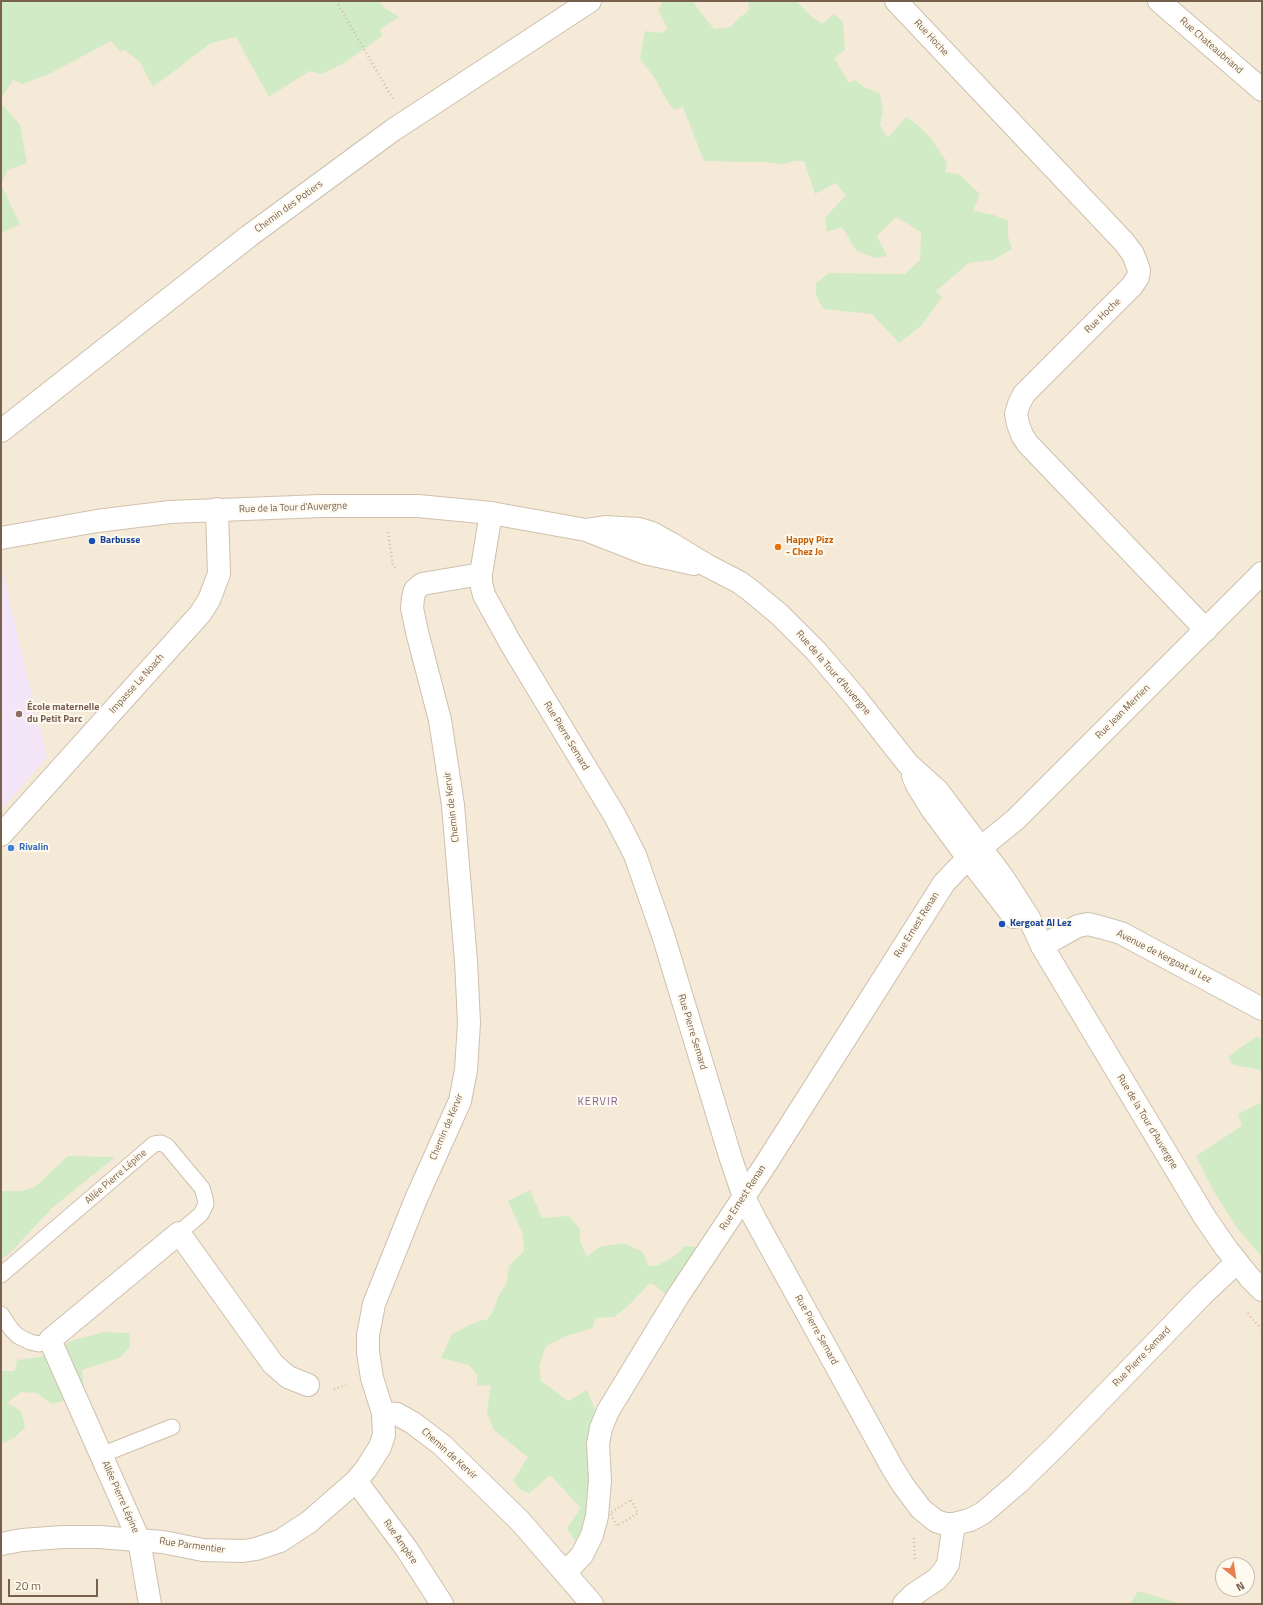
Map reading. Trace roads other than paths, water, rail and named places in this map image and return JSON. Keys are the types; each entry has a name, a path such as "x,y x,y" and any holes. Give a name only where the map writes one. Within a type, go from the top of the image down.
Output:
{"street":[{"name":"Chemin des Potiers","path":"1,431 249,236 407,121 590,1"},
{"name":"Rue Hoche","path":"896,1 1119,236 1133,254 1139,270 1138,276 1132,286 1024,394 1016,414 1022,435 1028,444 1206,630"},
{"name":"Rue Chateaubriand","path":"1159,1 1262,90"},
{"name":"Rue de la Tour d'Auvergne","path":"1,538 97,521 170,512 217,509 418,506 491,513 586,530 605,527 639,529 652,533 670,542 708,566 745,586 793,627 838,676 908,764 924,797 975,853 1011,913 1042,946 1204,1216 1237,1262 1262,1290"},
{"name":"Impasse Le Noach","path":"1,835 200,614 209,600 219,574 217,509"},
{"name":"Rue Pierre Semard","path":"491,513 481,583 489,605 615,816 635,855 659,922 744,1197 893,1469 921,1509 936,1521 945,1524 954,1524 970,1520 983,1513 1018,1483 1056,1446 1202,1295 1237,1262"},
{"name":"Rue Jean Merrien","path":"975,853 1015,820 1262,573"},
{"name":"Chemin de Kervir","path":"482,574 422,584 414,590 412,608 440,720 453,805 468,992 468,1044 465,1082 460,1101 416,1200 374,1304 368,1335 368,1352 372,1378 383,1413 397,1414 413,1423 442,1446 520,1521 566,1572 592,1604"},
{"name":"Rue Ernest Renan","path":"566,1572 582,1555 592,1535 597,1516 600,1481 598,1444 601,1428 608,1411 678,1296 744,1197 944,883 975,853"},
{"name":"Avenue de Kergoat al Lez","path":"1042,946 1078,926 1088,924 1121,933 1262,1009"},
{"name":"Allée Pierre Lépine","path":"150,1604 139,1540 50,1340 179,1233"},
{"path":"179,1233 273,1364 288,1376 308,1385"},
{"name":"Rue Parmentier","path":"1,1544 22,1540 63,1537 139,1540 163,1542 204,1550 237,1551 256,1549 280,1541 304,1526 343,1493 366,1469 380,1447 384,1435 383,1413"},
{"name":"Rue Ampère","path":"356,1481 406,1548 442,1604"},
{"path":"908,1600 937,1579 948,1564 954,1524"}],"lane":[{"name":"Allée Pierre Lépine","path":"1,1275 154,1144 161,1143 167,1146 202,1188 205,1198 206,1204 201,1214 179,1233"},
{"path":"1,1314 11,1329 18,1336 30,1342 39,1344 50,1340"},
{"name":"Allée Pierre Lépine","path":"101,1455 172,1427"}],"place":[{"name":"Barbusse","path":"92,541"},
{"name":"Happy Pizz - Chez Jo","path":"778,547"},
{"name":"École maternelle du Petit Parc","path":"19,714"},
{"name":"Rivalin","path":"11,848"},
{"name":"Kergoat Al Lez","path":"1002,924"}],"district":[{"name":"KERVIR","path":"598,1102"}]}
